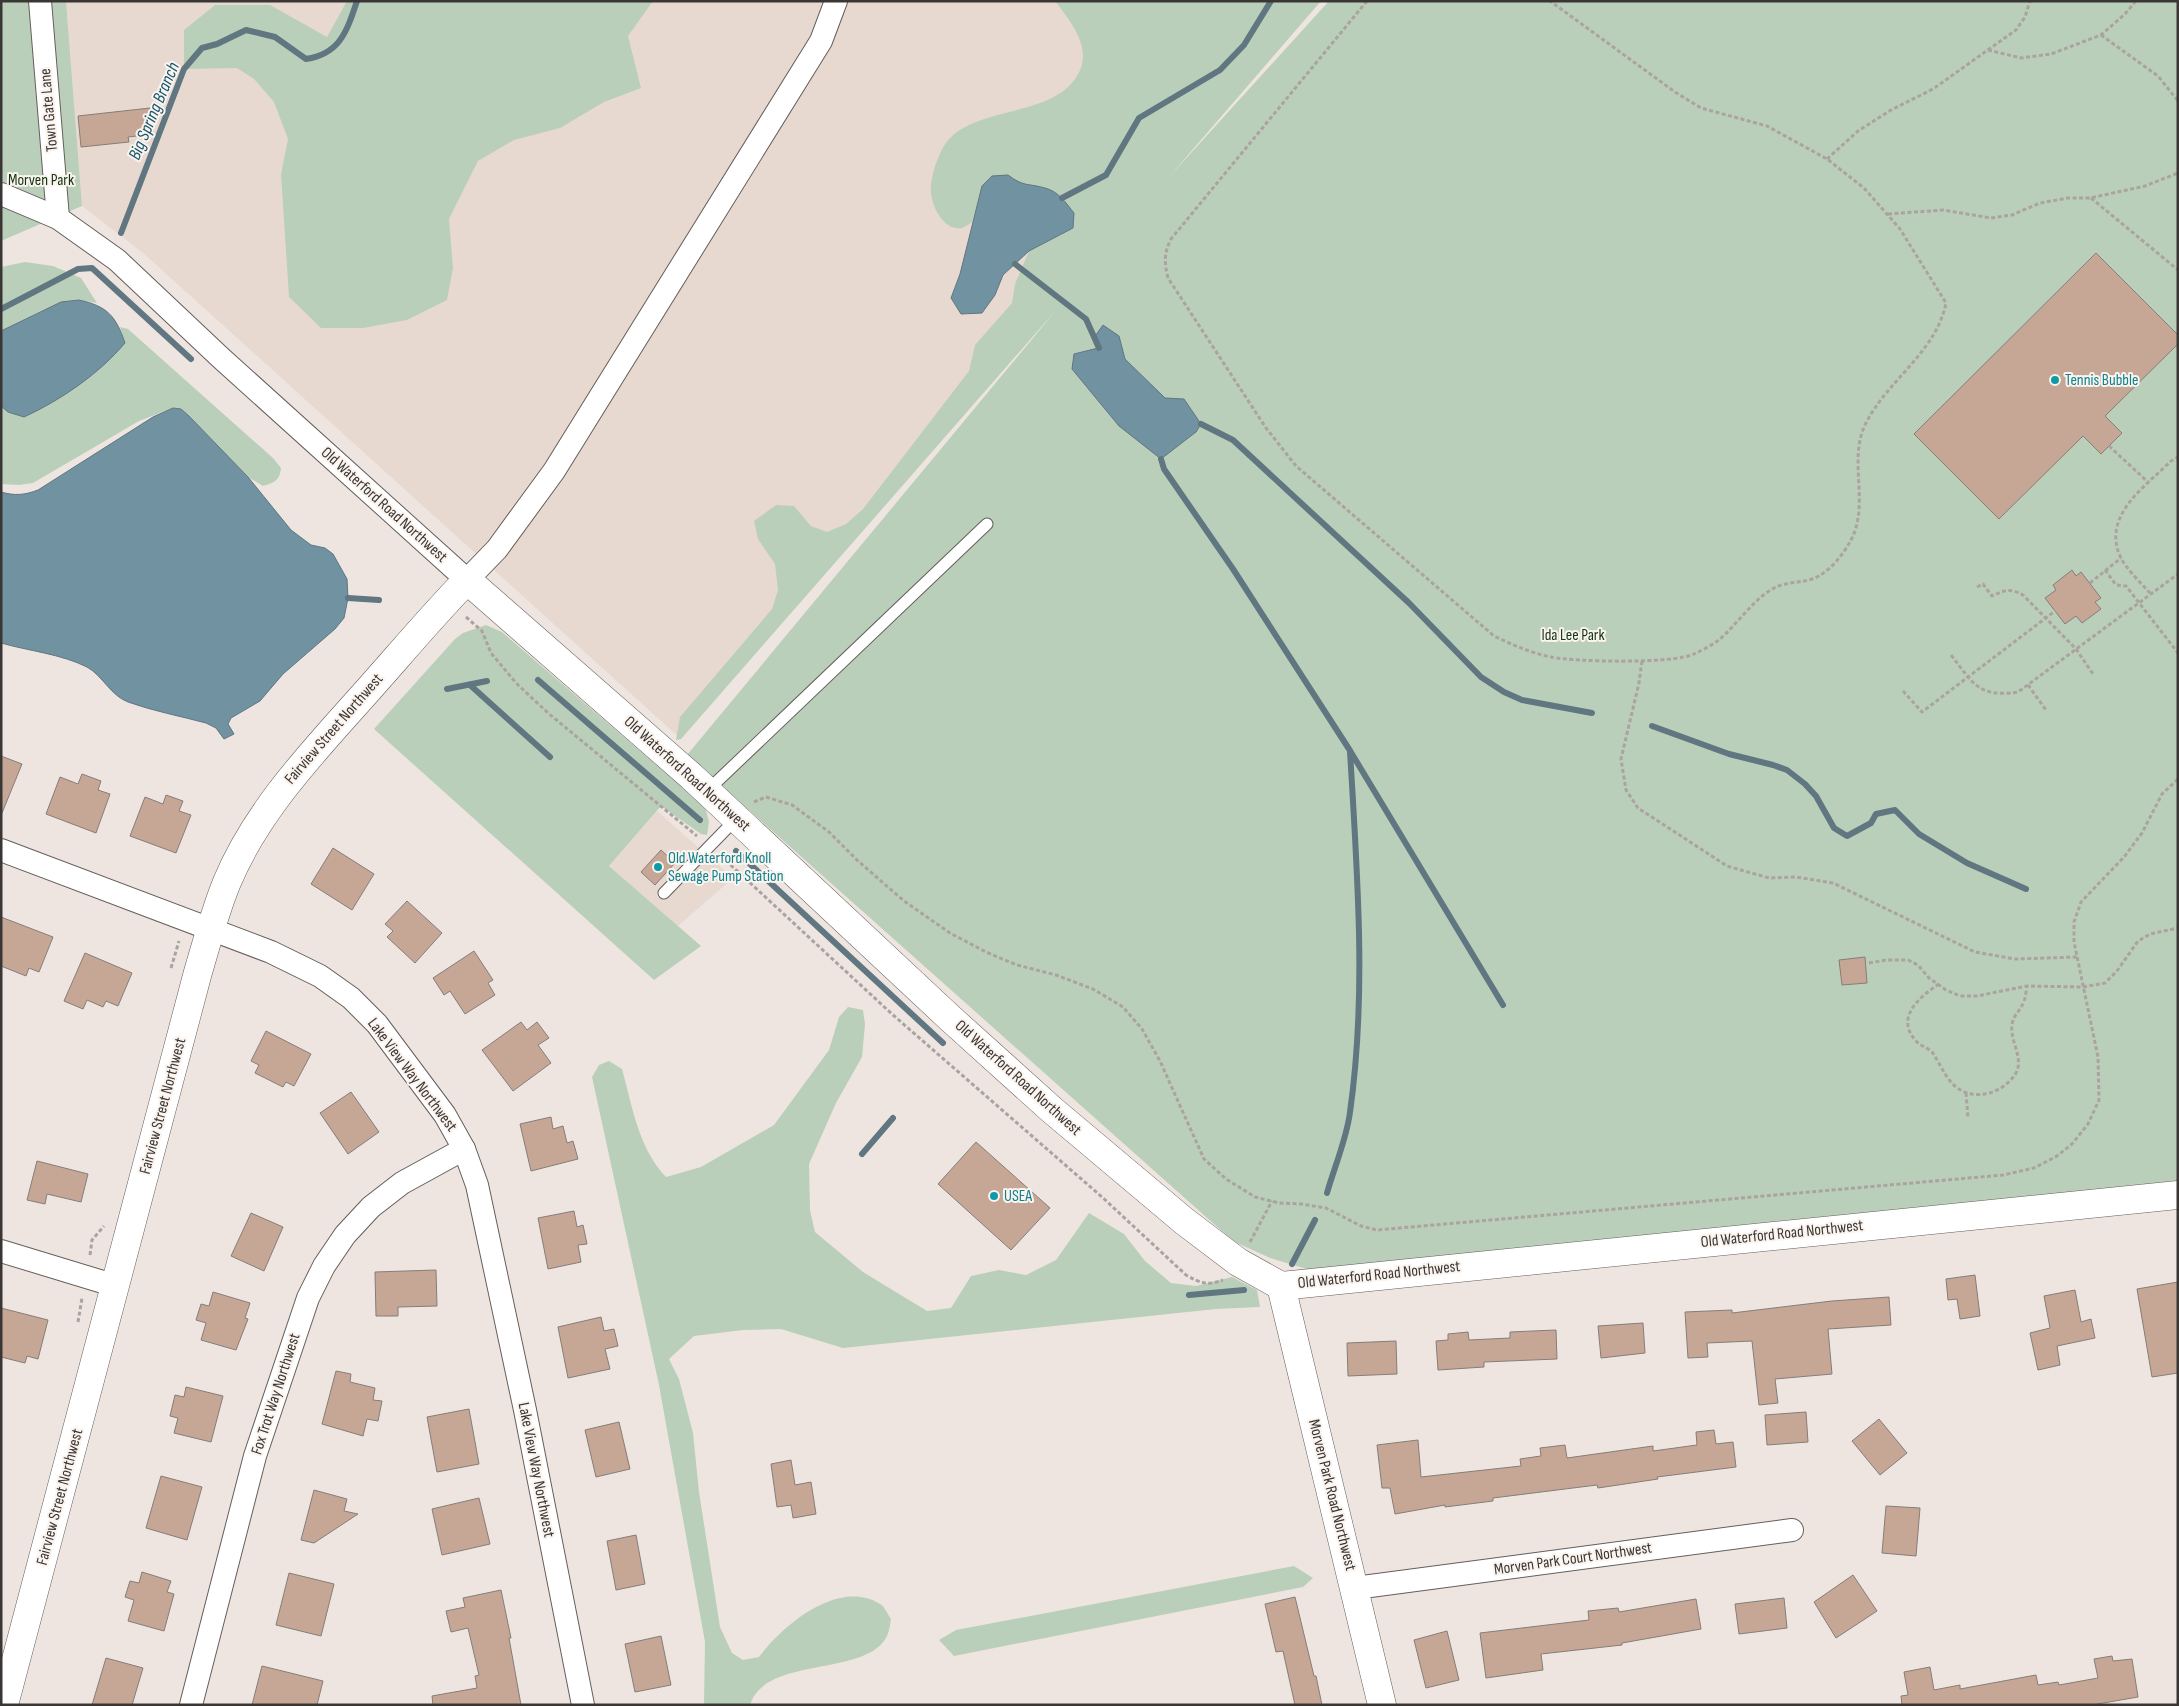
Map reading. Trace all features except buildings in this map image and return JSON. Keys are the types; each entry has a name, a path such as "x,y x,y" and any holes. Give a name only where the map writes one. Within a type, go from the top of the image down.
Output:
{"street":[{"name":"Town Gate Lane","path":"40,1 58,218"},
{"path":"467,580 497,549 554,471 821,41 836,1"},
{"name":"Old Waterford Road Northwest","path":"1,194 58,218 101,247 467,580 737,818 951,1019 1052,1110 1184,1221 1238,1262 1281,1286 2178,1195"},
{"name":"Fairview Street Northwest","path":"4,1705 116,1286 199,924 228,881 251,837 284,788 467,580"},
{"name":"Lake View Way Northwest","path":"1,850 199,924 290,960 320,976 351,998 377,1024 440,1107 464,1149 479,1194 525,1410 583,1705"},
{"name":"Fox Trot Way Northwest","path":"191,1705 255,1456 308,1298 324,1266 340,1242 371,1207 402,1182 464,1149"},
{"path":"1,1251 116,1286"},
{"name":"Morven Park Road Northwest","path":"1281,1286 1382,1705"},
{"name":"Morven Park Court Northwest","path":"1355,1588 1792,1530"}],"lane":[{"path":"707,791 987,524"},
{"path":"664,893 737,818"}],"path":[{"path":"1367,1 1171,239 1165,251 1164,264 1168,278 1266,428 1296,466 1494,636 1520,649 1552,657 1642,661 1691,655 1719,640 1768,592 1784,583 1811,579 1826,572 1852,539 1858,516 1860,492 1857,451 1864,427 1874,408 1929,342 1943,318 1946,303 1900,229 1888,214 1864,188 1827,159 1767,126 1701,108 1675,92 1550,1"},
{"path":"1827,159 1858,131 1891,110 1933,88 2016,30 2025,17 2030,1"},
{"path":"1988,50 2021,58 2051,54 2101,35 2125,14 2136,1"},
{"path":"2101,35 2158,76 2178,101"},
{"path":"1888,214 1943,210 1990,218 2012,215 2040,203 2068,198 2090,198 2145,186 2178,173"},
{"path":"2090,198 2178,270"},
{"path":"2109,446 2149,482"},
{"path":"2150,593 2121,558 2116,533 2125,506 2171,460 2178,457"},
{"path":"2090,582 2121,558"},
{"path":"2105,570 2116,585 2126,586 2178,653"},
{"path":"1951,655 1977,687 1988,692 2004,694 2018,692 2178,574"},
{"path":"1977,587 1983,584 1992,596 2004,590 2013,589 2023,594 2076,649 2093,674"},
{"path":"448,600 482,631 492,654 516,683 548,712 709,846"},
{"path":"1903,691 1922,712 2055,611"},
{"path":"1642,661 1622,759 1626,790 1638,808 1727,866 1769,878 1796,877 1833,883 1975,952 2015,959 2077,957"},
{"path":"2028,685 2046,710"},
{"path":"737,818 752,803 766,797 792,805 829,832 858,862 904,901 950,933 986,952 1017,965 1056,975 1093,989 1123,1006 1142,1029 1160,1061 1204,1159 1226,1179 1255,1197 1279,1203 1326,1208 1361,1226 1377,1230 2003,1175 2034,1168 2056,1156 2072,1144 2088,1124 2099,1100 2098,1057 2077,957 2074,922 2081,902 2124,857 2142,833 2162,794 2178,778"},
{"path":"171,969 199,924"},
{"path":"1869,963 1886,960 1908,960 1918,965 1929,978 1946,990 1960,996 1977,996 2027,986 2083,987 2105,983 2117,971 2138,941 2150,934 2178,928"},
{"path":"1939,984 1920,996 1910,1011 1908,1022 1916,1041 1932,1053 1955,1086 1966,1093 1980,1094 1990,1093 2004,1086 2017,1072 2018,1054 2012,1032 2013,1016 2024,1002 2027,986"},
{"path":"1966,1093 1968,1118"},
{"path":"78,1323 92,1240 104,1227 106,1217"}],"shaded area":[{"path":"66,1 1321,1 681,739 143,253 82,206"},
{"name":"Old Waterford Knoll Sewage Pump Station","path":"657,811 733,878 678,926 609,866"}],"green space":[{"name":"Morven Park","path":"1,1 66,1 82,206 1,241"},
{"path":"347,1 653,1 628,36 641,88 604,102 560,128 514,140 478,161 449,219 453,268 447,300 407,320 363,328 321,328 289,297 281,174 288,139 274,102 254,79 237,68 184,69 184,30 215,5 270,5 327,37"},
{"name":"Ida Lee Park","path":"1055,1 1321,1 1169,177 1329,1 2178,1 2178,1183 1310,1270 1270,1258 1233,1241 687,755 1057,309 681,739 676,740 680,717 772,609 778,590 775,564 758,539 754,521 776,505 794,506 811,526 827,532 846,524 863,509 969,371 975,345 1012,303 1015,284 1029,251 1073,228 1046,188 1020,184 1008,175 974,216 972,222 962,228 951,227 942,220 933,204 931,195 935,166 943,148 949,139 962,128 1051,98 1066,89 1077,76 1082,66 1082,46 1068,18"},
{"path":"25,262 53,266 81,278 97,303 79,300 46,309 1,331 1,267"},
{"path":"120,327 128,329 273,458 281,468 276,480 263,486 248,477 189,416 173,408 139,421 33,483 19,485 1,484 1,406 8,412 125,343"},
{"path":"486,625 502,632 705,807 709,822 707,835 701,834 661,806 609,866 701,946 654,980 374,729 455,639 463,633"},
{"path":"848,1007 863,1010 865,1024 862,1057 836,1103 809,1164 810,1210 815,1232 863,1272 927,1311 951,1308 971,1276 999,1270 1026,1275 1056,1260 1089,1213 1124,1234 1145,1261 1171,1283 1196,1286 1232,1277 1257,1290 1260,1307 1216,1309 843,1348 781,1329 743,1330 694,1336 669,1359 679,1379 693,1433 699,1492 720,1627 732,1653 743,1660 759,1657 782,1632 812,1609 829,1601 847,1597 864,1598 880,1604 891,1619 886,1638 874,1650 857,1658 774,1679 759,1690 750,1705 704,1705 705,1642 659,1385 592,1077 599,1065 609,1061 622,1069 633,1112 643,1140 649,1154 666,1177 701,1167 774,1125 829,1050 839,1017"},
{"path":"1294,1566 1313,1578 1303,1587 954,1656 939,1640 956,1630"}],"water":[{"path":"1008,175 1022,183 1045,188 1058,195 1074,213 1073,228 1029,251 1003,275 995,295 982,313 961,314 951,298 960,274 982,186 992,176"},
{"path":"79,300 97,305 109,314 118,326 125,343 91,376 52,403 24,417 8,412 1,406 1,331 61,302"},
{"path":"1103,325 1119,336 1125,359 1165,398 1184,399 1201,424 1196,432 1161,459 1119,426 1072,369 1074,354 1098,348 1093,339"},
{"path":"173,408 181,409 189,416 248,477 291,530 311,545 325,548 333,554 347,579 348,598 344,618 335,629 283,674 260,701 231,718 228,724 234,734 224,739 216,728 206,723 147,708 122,699 98,675 87,667 56,656 1,643 1,492 20,494 38,490 153,417"}],"waterway":[{"name":"Big Spring Branch","path":"121,233 184,69 202,48 217,44 246,30 275,37 306,59 318,56 327,52 340,39 350,22 357,1"},
{"path":"1062,198 1106,175 1139,118 1220,70 1244,45 1271,1"},
{"path":"1015,264 1086,319 1099,348"},
{"path":"1,309 78,269 92,268 191,359"},
{"path":"1201,424 1233,440 1409,603 1481,677 1504,692 1522,700 1592,713"},
{"path":"1161,459 1164,469 1233,569 1349,749 1503,1005"},
{"path":"348,598 379,600"},
{"path":"538,680 700,820"},
{"path":"447,689 487,681"},
{"path":"470,685 550,757"},
{"path":"1652,726 1729,754 1787,770 1805,784 1816,796 1834,828 1847,836 1871,823 1876,814 1895,810 1919,834 1967,863 2026,889"},
{"path":"1327,1193 1348,1122 1358,1022 1358,887 1350,751"},
{"path":"736,851 943,1043"},
{"path":"862,1154 893,1118"},
{"path":"1292,1264 1315,1220"},
{"path":"1189,1295 1244,1290"}],"place":[{"name":"Tennis Bubble","path":"2055,380"},
{"name":"Old Waterford Knoll Sewage Pump Station","path":"658,867"},
{"name":"USEA","path":"994,1196"}]}
